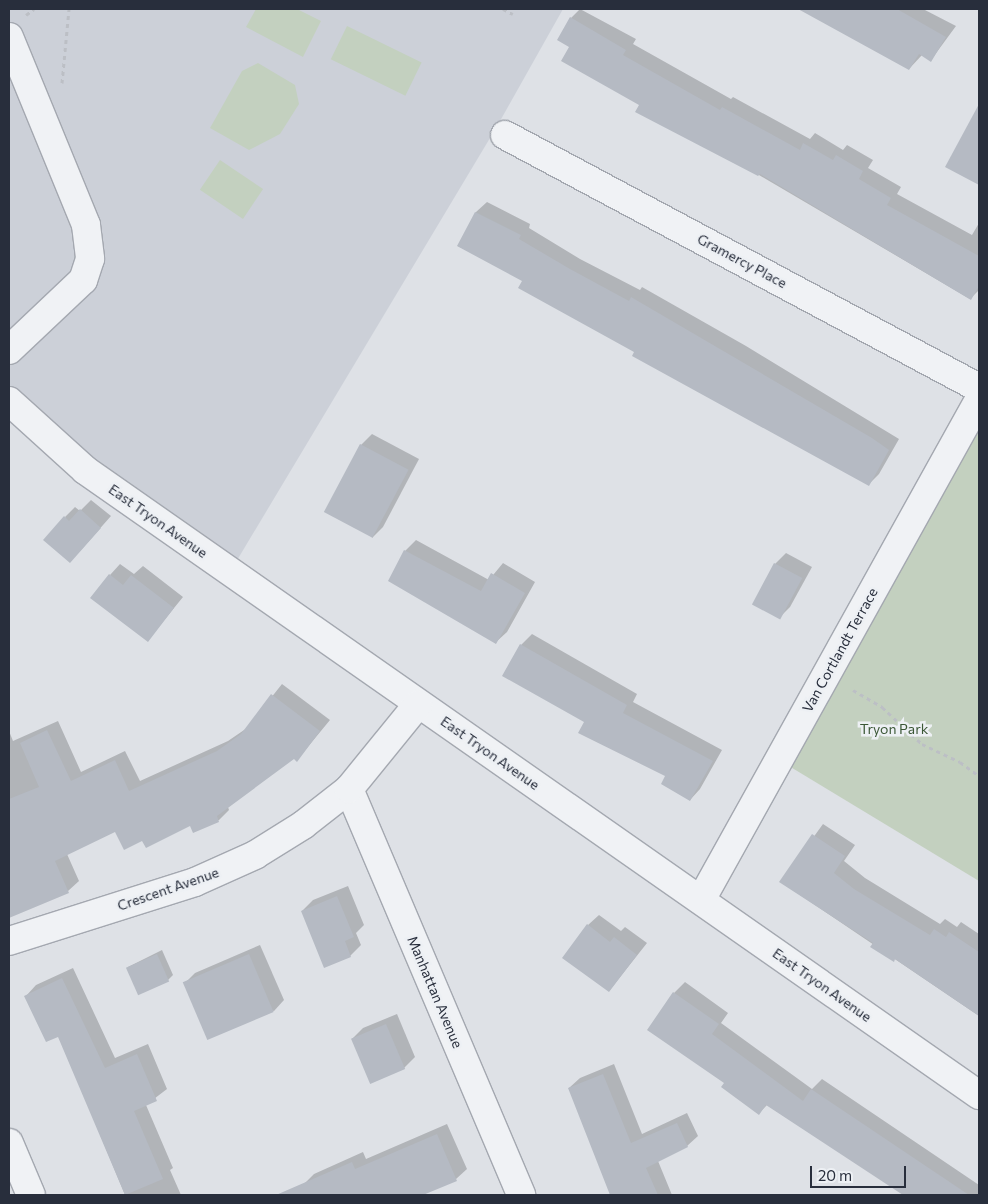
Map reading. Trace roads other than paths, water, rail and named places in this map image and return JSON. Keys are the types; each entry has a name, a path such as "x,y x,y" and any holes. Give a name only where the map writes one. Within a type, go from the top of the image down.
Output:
{"street":[{"path":"9,37 86,225 90,259 83,280 9,350"},
{"name":"Gramercy Place","path":"505,135 979,388"},
{"name":"Van Cortlandt Terrace","path":"700,900 979,400"},
{"name":"East Tryon Avenue","path":"9,402 85,470 979,1095"},
{"name":"Crescent Avenue","path":"9,941 204,878 263,850 303,825 349,789 418,704"},
{"name":"Manhattan Avenue","path":"349,789 521,1195"},
{"path":"9,1143 31,1195"}],"park label":[{"name":"Tryon Park","path":"894,729"}]}
